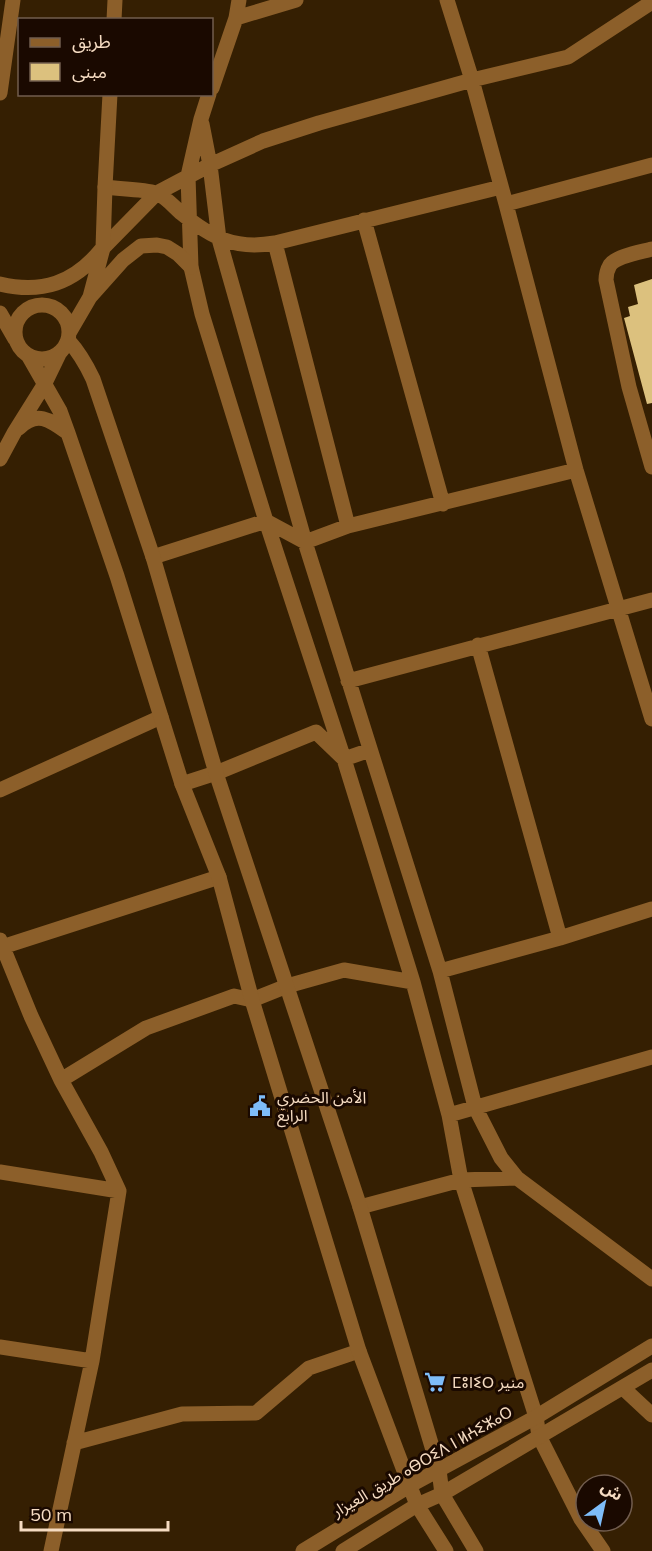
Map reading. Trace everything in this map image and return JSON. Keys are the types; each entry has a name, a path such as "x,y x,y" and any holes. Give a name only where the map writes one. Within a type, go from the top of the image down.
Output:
{"street":[{"path":"0,87 13,0"},
{"path":"114,18 115,0"},
{"path":"213,85 236,18 239,0"},
{"path":"236,18 296,0"},
{"path":"447,0 472,80 576,470 652,718"},
{"path":"0,284 18,288 34,288 65,280 92,262 157,194 210,165 263,141 472,80 568,57 652,2"},
{"path":"0,459 44,385 90,297 103,248 110,96"},
{"path":"208,96 188,176 191,267 202,314 413,982 449,1115 461,1180 536,1417 539,1436 581,1519 603,1551"},
{"path":"201,118 210,165 219,239 305,542 440,970 475,1107 501,1158 517,1178 652,1279"},
{"path":"506,204 652,165"},
{"path":"105,187 157,194 219,239 247,246 275,243 501,187"},
{"path":"364,220 443,504"},
{"path":"275,243 348,526"},
{"path":"90,297 123,260 141,246 157,244 166,247 178,254 191,267"},
{"path":"652,249 616,260 607,272 606,280 629,387 652,467"},
{"path":"0,313 16,341 21,349 35,358 52,357 66,342 69,325 60,312 46,305 30,307 18,318 15,326 16,341"},
{"path":"66,342 78,352 93,379 153,557 216,773 360,1207 439,1470 442,1494 476,1551"},
{"path":"28,355 60,411 117,576 182,784 219,877 252,1000 359,1351 417,1505 446,1551"},
{"path":"14,433 24,423 37,418 50,420 68,433"},
{"path":"153,557 266,521 305,542 348,526 576,470"},
{"path":"348,681 652,600"},
{"path":"478,645 561,938"},
{"path":"0,790 161,717"},
{"path":"182,784 216,773 316,732 344,759"},
{"path":"344,759 370,750"},
{"path":"51,1551 92,1361 119,1191 101,1152 61,1080 31,1016 1,943 219,877"},
{"path":"440,970 561,938 652,909"},
{"path":"61,1080 146,1028 234,996 252,1000 287,986 344,970 413,982"},
{"path":"449,1115 652,1057"},
{"path":"0,1173 119,1191"},
{"path":"360,1207 461,1180 517,1178"},
{"name":"طريق العيزار ⴰⴱⵔⵉⴷ ⵏ ⵍⵄⵉⵣⴰⵔ","path":"303,1551 409,1486 536,1417 652,1346"},
{"path":"0,1347 92,1361"},
{"path":"74,1443 182,1414 256,1413 309,1368 359,1351"},
{"path":"343,1551 417,1505 442,1494 652,1370"},
{"path":"623,1388 652,1414"}],"building":[{"path":"652,279 652,403 647,404 624,318 630,316 628,307 638,304 634,285"}],"place":[{"name":"الأمن الحضري الرابع","path":"260,1106"},
{"name":"ⵎⵓⵏⵉⵔ منير","path":"435,1382"}]}
